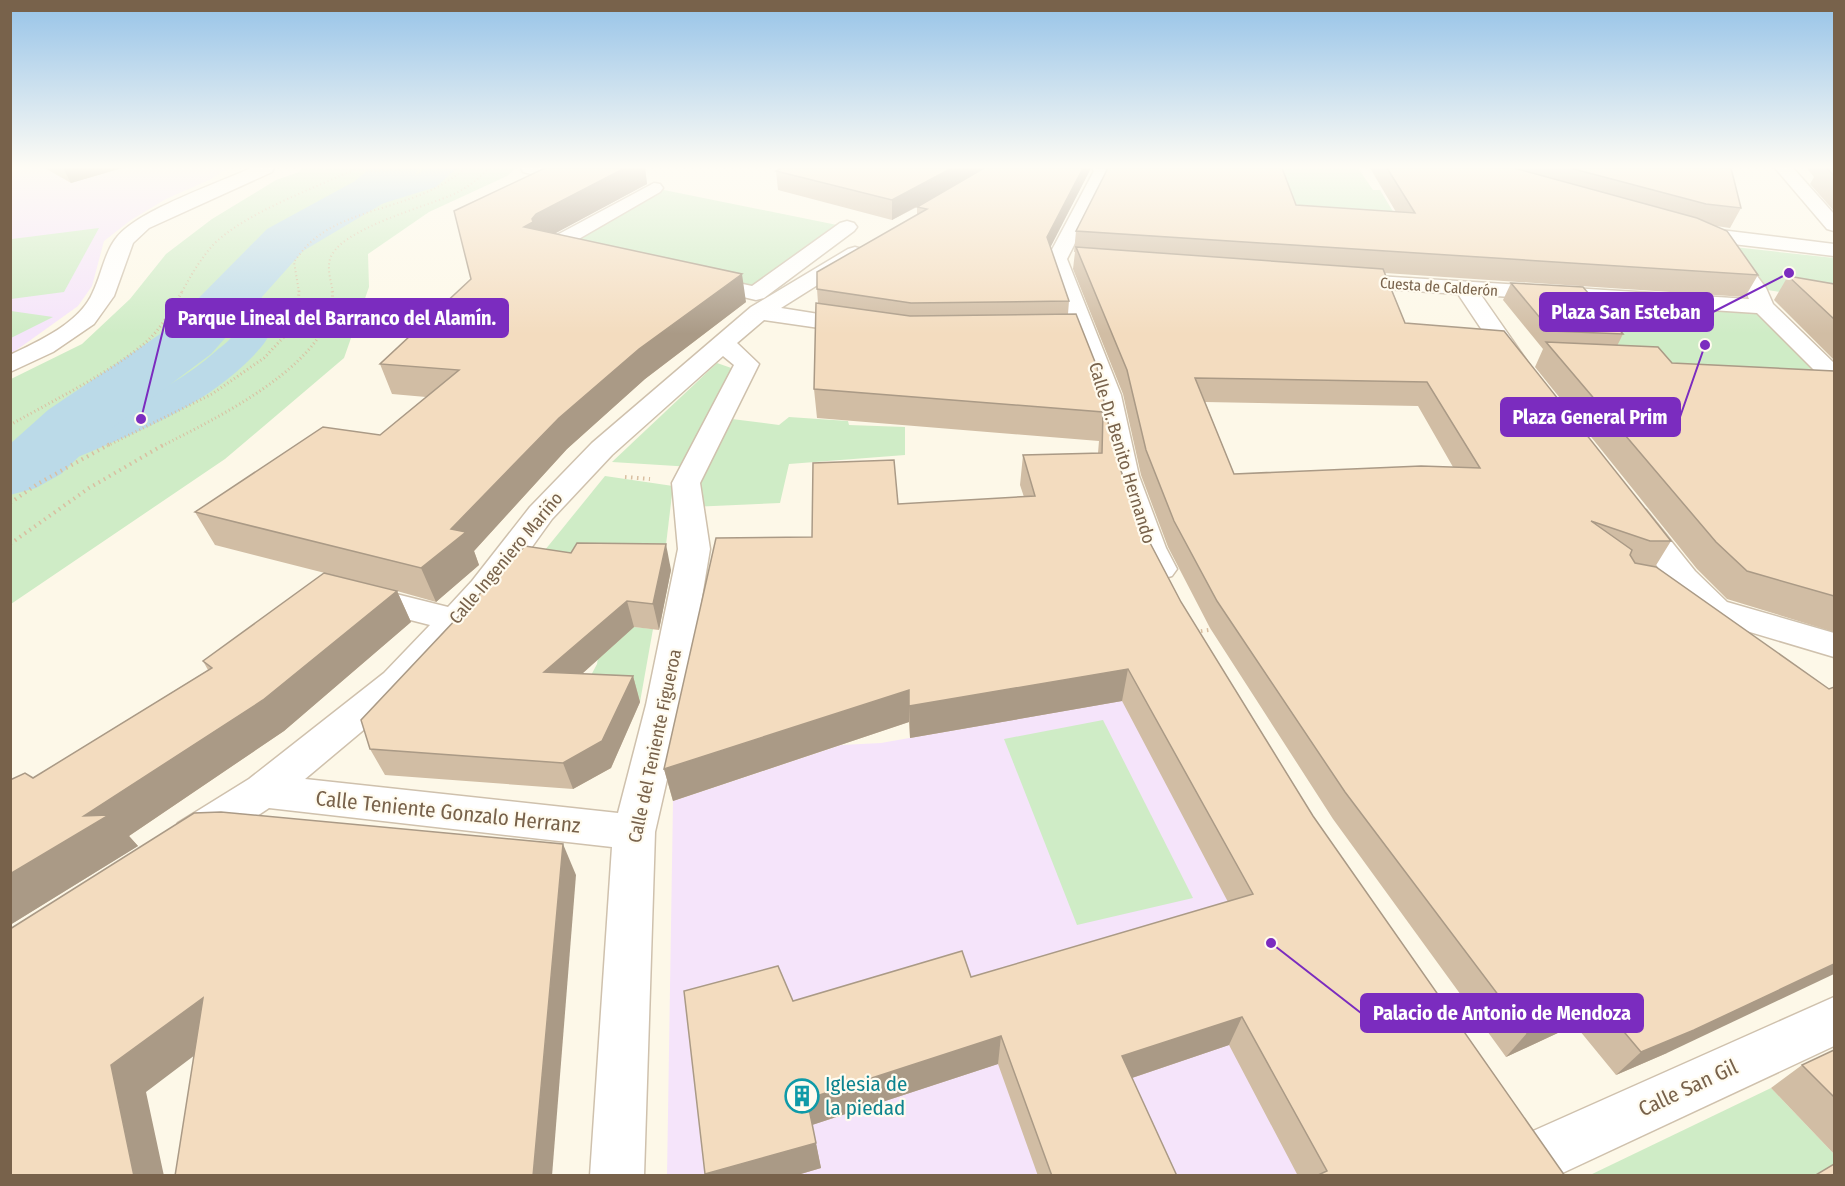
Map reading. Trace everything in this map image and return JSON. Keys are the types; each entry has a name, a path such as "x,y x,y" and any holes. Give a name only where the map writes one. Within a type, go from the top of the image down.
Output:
{"street":[{"path":"10,365 45,347 86,319 103,296 124,241 143,223"},
{"path":"591,223 551,246 597,256"},
{"name":"Calle Dr. Benito Hernando","path":"1083,223 1069,260 1072,332 1108,396 1125,476 1150,548 1205,630"},
{"path":"768,299 847,227"},
{"path":"1833,374 1724,246 1688,231 1834,250"},
{"name":"Calle Ingeniero Mariño","path":"166,854 263,791 397,682 484,589 541,513 602,448 723,344 768,299 877,239"},
{"path":"687,278 756,293 768,299 888,331"},
{"name":"Cuesta de Calderón","path":"1326,279 1466,289 1765,295"},
{"path":"1466,289 1511,357 1532,384"},
{"path":"687,483 747,364 723,344"},
{"path":"1511,357 1545,358"},
{"path":"1797,370 1833,374"},
{"name":"Calle del Teniente Figueroa","path":"617,1176 634,832 665,705 694,549 687,483"},
{"path":"1619,496 1684,579 1715,610 1834,645"},
{"path":"1632,580 1684,579"},
{"path":"329,588 454,620"},
{"name":"Calle Teniente Gonzalo Herranz","path":"263,791 634,832"},
{"name":"Calle San Gil","path":"1539,1152 1834,1021"}],"path":[{"path":"10,425 101,372 146,342 172,310 197,264 214,244 239,223"},
{"path":"10,502 104,447 212,394 264,358 297,323 299,289 294,262 314,238 345,223"},
{"path":"10,544 64,503 136,459 263,388 299,360 324,326 333,300 328,268 333,252 357,235 383,223"},
{"path":"579,473 687,483"}],"shaded area":[{"path":"10,223 127,223 104,241 92,286 78,306 11,354"},
{"path":"1198,683 1519,1176 667,1176 673,801 841,745 881,743 1106,703"}],"green space":[{"path":"206,223 413,223 368,254 369,287 344,358 225,459 11,604 11,379 82,344 130,299 166,254"},
{"path":"591,223 829,223 847,227 756,293 551,246"},
{"path":"1292,223 1400,223 1406,233"},
{"path":"99,228 64,292 11,299 12,239"},
{"path":"1724,246 1834,258 1834,301 1755,288"},
{"path":"1570,295 1763,307 1831,372 1623,361 1576,306"},
{"path":"11,311 53,317 11,338"},
{"path":"717,363 737,370 692,467 612,462"},
{"path":"789,417 848,421 849,425 905,427 905,455 789,464 780,503 691,507 710,460 732,419 779,425"},
{"path":"605,476 673,486 663,570 528,571"},
{"path":"634,627 653,629 640,702 579,698 597,664 601,639"},
{"path":"1103,720 1193,898 1077,925 1004,739"},
{"path":"1771,1088 1834,1154 1834,1168 1818,1175 1588,1176"}],"building":[{"path":"457,223 531,223 524,227 742,274 639,349 559,418 451,529 466,532 421,568 195,512 323,427 380,435 459,370 380,364 471,279"},
{"path":"902,223 1054,223 1047,237 1069,301 911,303 817,289 817,272"},
{"path":"1080,223 1709,223 1727,231 1758,275 1076,231"},
{"path":"1076,247 1383,269 1405,323 1504,331 1671,541 1650,541 1591,521 1632,550 1630,555 1635,563 1656,567 1829,689 1834,687 1834,964 1694,1030 1641,1052 1598,1001 1527,1033 1345,792 1217,601 1174,521 1146,450 1127,370","holes":["1195,378 1427,382 1480,468 1421,466 1234,474"]},
{"path":"1788,276 1834,284 1834,319"},
{"path":"1511,283 1583,287 1623,334 1551,331"},
{"path":"816,303 910,316 1076,314 1097,367 1113,447 1137,518 1181,602 1313,816 1565,1176 1316,1176 1327,1171 1242,1017 1122,1056 1177,1176 1052,1176 1001,1036 807,1099 816,1143 705,1174 684,991 778,966 793,1001 962,951 971,977 1253,894 1128,669 909,706 909,690 664,769 716,538 812,537 813,463 894,460 898,504 1035,496 1023,455 1102,453 1103,412 814,389"},
{"path":"1546,342 1658,347 1672,363 1834,371 1834,596 1747,571 1716,542"},
{"path":"577,543 666,544 653,604 627,601 544,672 633,676 602,741 563,763 370,749 361,720 525,546 571,553"},
{"path":"324,573 397,591 263,700 84,816 109,815 10,874 10,780 25,773 33,778 212,668 203,661"},
{"path":"221,812 563,844 533,1176 175,1176 203,998 111,1065 134,1176 10,1176 10,929 194,813"},
{"path":"1834,1050 1834,1097 1802,1065"},
{"path":"1834,1164 1834,1176 1814,1176"}],"waterway":[{"path":"10,473 36,459 72,425 190,341 285,240 314,223"},
{"path":"36,459 144,414 194,386 218,369 239,350 253,332 252,310 239,290"}],"place":[{"name":"Plaza San Esteban","path":"1789,273"},
{"name":"Plaza General Prim","path":"1705,345"},
{"name":"Parque Lineal del Barranco del Alamín.","path":"141,419"},
{"name":"Palacio de Antonio de Mendoza","path":"1271,943"},
{"name":"Iglesia de la piedad","path":"802,1096"}]}
